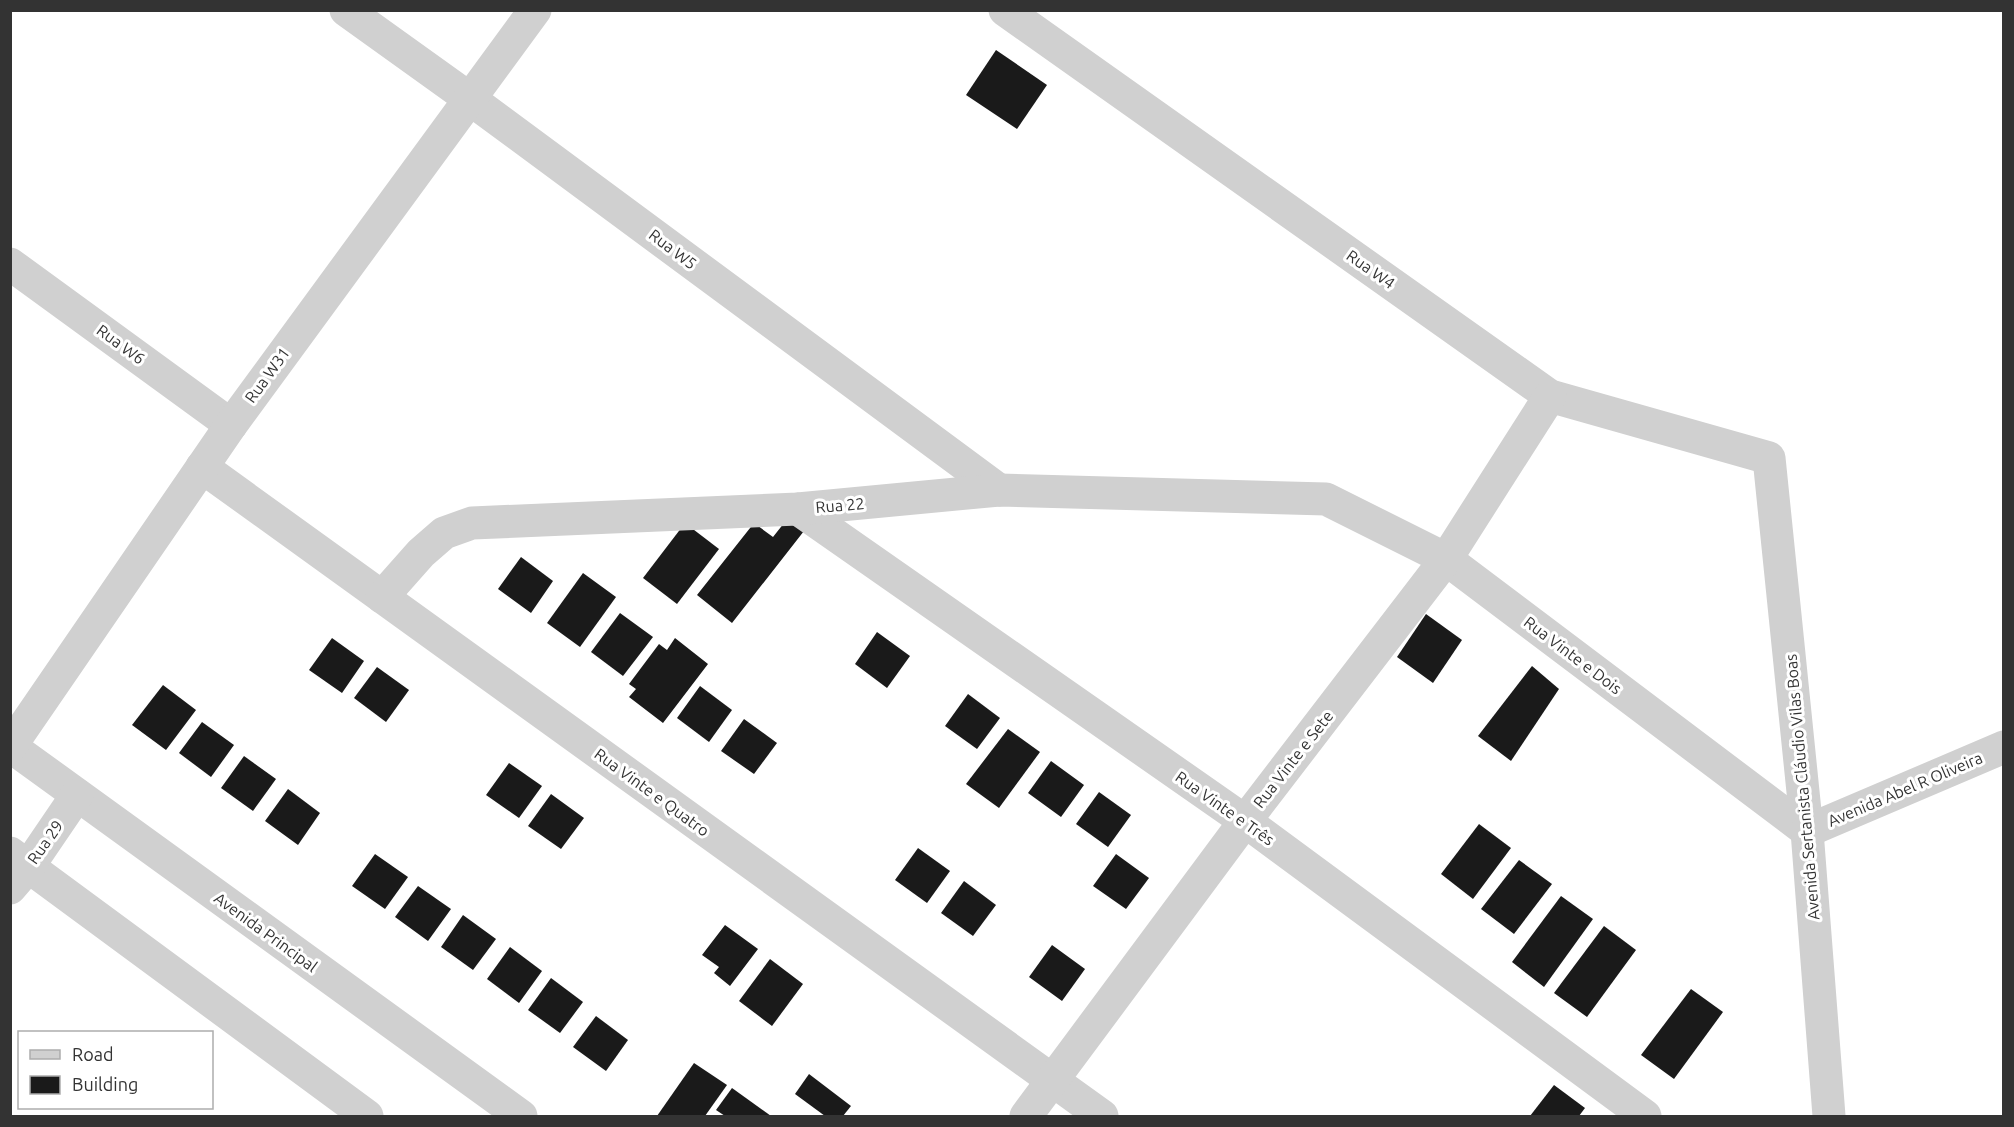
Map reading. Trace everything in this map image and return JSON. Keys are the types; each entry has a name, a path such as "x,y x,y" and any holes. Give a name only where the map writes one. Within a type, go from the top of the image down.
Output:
{"street":[{"name":"Rua W5","path":"346,10 999,490"},
{"name":"Rua W31","path":"11,747 231,425 535,10"},
{"name":"Rua W4","path":"1005,10 1551,396 1769,458"},
{"name":"Rua W6","path":"10,264 231,425"},
{"name":"Rua Vinte e Sete","path":"1026,1116 1245,821 1446,559 1551,396"},
{"name":"Avenida Sertanista Cláudio Vilas Boas","path":"1769,458 1807,831 1829,1116"},
{"name":"Rua Vinte e Quatro","path":"202,467 1102,1116"},
{"name":"Rua 22","path":"382,597 421,554 444,533 472,523 798,508 999,490 1326,499"},
{"name":"Rua Vinte e Dois","path":"1326,499 1446,559 1807,831"},
{"name":"Rua Vinte e Três","path":"798,508 1245,821 1646,1116"},
{"name":"Avenida Principal","path":"11,747 521,1116"},
{"name":"Avenida Abel R Oliveira","path":"1807,831 2004,747"},
{"name":"Rua 29","path":"16,869 77,795"},
{"path":"16,869 367,1116"}],"building":[{"path":"996,50 1047,85 1017,129 966,95"},
{"path":"788,518 804,531 732,623 697,595 754,523 773,537"},
{"path":"685,523 719,549 677,604 643,578"},
{"path":"521,557 553,581 531,613 498,589"},
{"path":"583,573 616,597 580,647 547,623"},
{"path":"620,613 653,637 623,676 591,652"},
{"path":"1426,614 1462,640 1433,683 1397,657"},
{"path":"877,632 910,656 887,688 855,664"},
{"path":"332,638 364,661 342,693 309,670"},
{"path":"675,638 708,664 663,723 629,697 636,689 629,684 659,644 667,650"},
{"path":"1532,666 1559,689 1511,761 1478,736"},
{"path":"377,667 409,690 386,722 354,698"},
{"path":"163,685 196,710 166,750 132,725"},
{"path":"700,686 732,710 709,742 677,718"},
{"path":"968,694 1000,718 977,749 945,726"},
{"path":"744,719 777,743 754,774 721,751"},
{"path":"202,722 234,745 211,777 179,753"},
{"path":"1008,729 1040,752 999,808 966,784"},
{"path":"244,756 276,779 253,811 221,788"},
{"path":"1051,761 1084,785 1061,817 1028,793"},
{"path":"509,763 542,786 519,818 486,795"},
{"path":"288,789 320,813 298,845 265,821"},
{"path":"1099,792 1131,815 1108,847 1076,824"},
{"path":"551,794 584,818 561,849 528,826"},
{"path":"1479,824 1511,848 1473,899 1441,874"},
{"path":"918,848 950,871 927,903 895,880"},
{"path":"375,854 408,877 385,909 352,886"},
{"path":"1116,854 1149,878 1126,909 1093,886"},
{"path":"1519,860 1552,884 1514,934 1481,909"},
{"path":"964,881 996,905 973,936 941,913"},
{"path":"418,886 451,909 428,941 395,917"},
{"path":"1561,896 1593,919 1544,987 1512,962"},
{"path":"463,915 496,939 473,970 441,947"},
{"path":"725,925 758,949 730,986 714,973 719,967 702,955"},
{"path":"1604,926 1636,950 1587,1017 1554,993"},
{"path":"1052,945 1085,969 1062,1001 1029,977"},
{"path":"510,947 542,971 519,1003 487,979"},
{"path":"770,959 803,984 772,1026 739,1001"},
{"path":"551,978 583,1002 560,1033 528,1010"},
{"path":"1691,989 1723,1012 1674,1079 1641,1055"},
{"path":"596,1016 628,1040 606,1071 573,1047"},
{"path":"694,1063 727,1085 705,1116 657,1116"},
{"path":"809,1074 851,1106 843,1116 825,1116 795,1094"},
{"path":"1554,1085 1585,1108 1579,1116 1530,1116"},
{"path":"732,1088 771,1116 725,1116 716,1110"}]}
